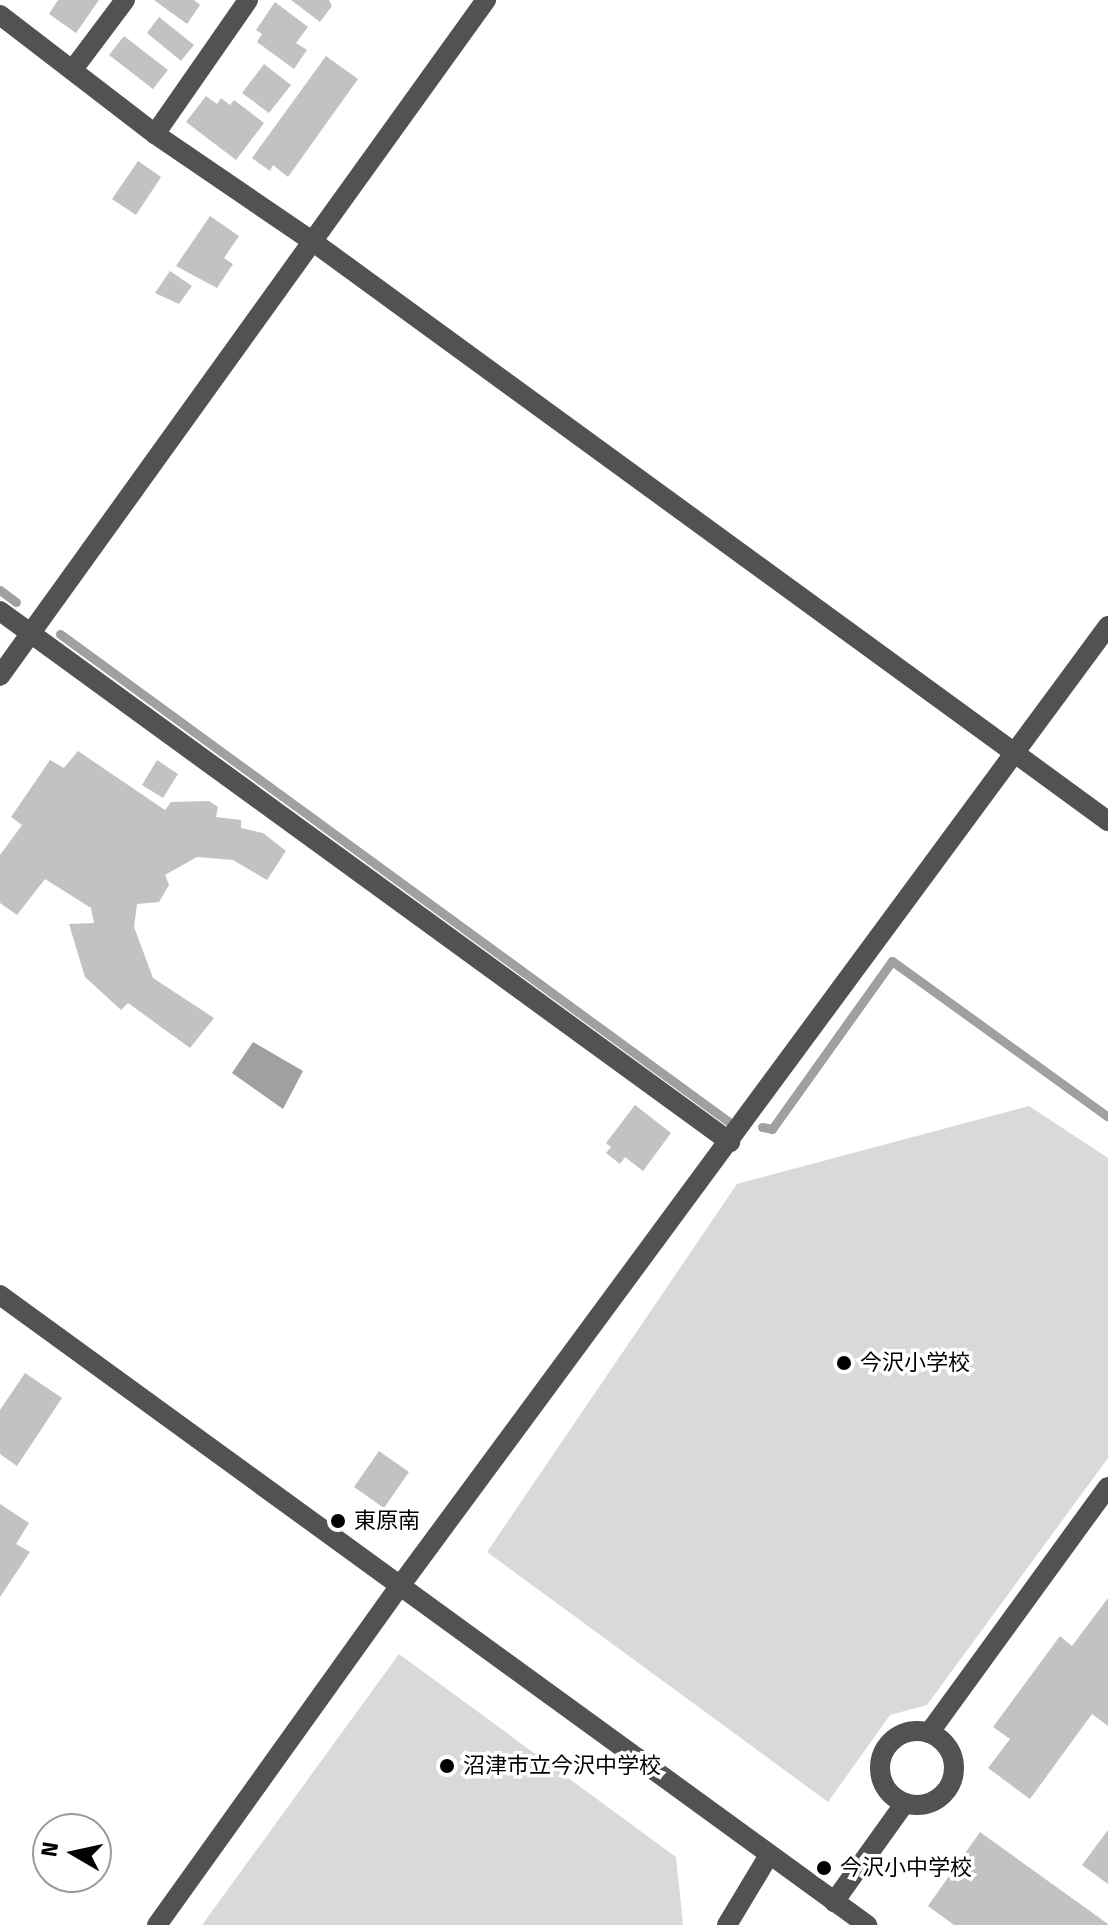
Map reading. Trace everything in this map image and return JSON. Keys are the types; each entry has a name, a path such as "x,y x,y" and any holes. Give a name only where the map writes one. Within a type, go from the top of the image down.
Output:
{"street":[{"path":"74,68 125,0"},
{"path":"155,134 248,0"},
{"path":"0,676 486,0"},
{"path":"0,15 74,68 155,134 312,241 1108,821"},
{"path":"0,611 730,1142"},
{"path":"157,1925 400,1586 1108,626"},
{"path":"0,1295 867,1925"},
{"path":"929,1733 1108,1487"},
{"path":"907,1732 929,1733 949,1749 953,1774 941,1795 931,1802 905,1803 887,1789 882,1756 907,1732"},
{"path":"834,1902 905,1803"},
{"path":"727,1925 769,1855"}],"shaded area":[{"path":"253,1042 303,1071 283,1109 232,1073"},
{"name":"今沢小学校","path":"1029,1106 1108,1158 1108,1458 927,1705 890,1715 828,1802 487,1552 737,1184"},
{"name":"沼津市立今沢中学校","path":"399,1654 676,1857 683,1925 202,1925"}],"building":[{"path":"58,0 99,0 76,33 49,14"},
{"path":"154,0 194,0 200,5 187,24"},
{"path":"291,0 329,0 332,6 320,22"},
{"path":"275,2 308,27 296,43 307,50 294,69 257,42 262,34 256,30"},
{"path":"159,17 194,45 181,61 147,33"},
{"path":"124,36 168,70 153,89 109,55"},
{"path":"326,56 358,79 288,177 273,165 270,171 252,158"},
{"path":"264,64 291,85 269,113 242,93"},
{"path":"206,96 217,104 221,98 230,105 234,100 264,123 236,160 186,122"},
{"path":"138,161 161,177 136,215 112,199"},
{"path":"210,216 239,236 224,258 233,264 217,288 176,266"},
{"path":"170,271 192,286 179,304 155,293"},
{"path":"78,751 165,810 171,802 209,801 218,807 216,817 241,820 241,828 263,833 286,851 267,880 233,860 197,857 165,875 169,885 159,902 137,904 134,927 153,978 214,1018 190,1048 128,1003 121,1010 85,977 69,924 94,923 91,908 45,879 17,915 0,903 0,855 22,825 11,817 50,760 64,768"},
{"path":"157,760 178,774 163,798 142,785"},
{"path":"635,1105 671,1133 643,1171 625,1157 620,1164 606,1153 611,1147 606,1143"},
{"path":"25,1373 62,1398 17,1466 0,1454 0,1410"},
{"path":"379,1451 409,1472 384,1508 354,1487"},
{"path":"0,1504 29,1523 16,1544 30,1552 0,1597"},
{"path":"1108,1598 1108,1726 1092,1714 1030,1799 988,1768 1010,1739 993,1727 1060,1636 1072,1646"},
{"path":"1108,1830 1108,1884 1082,1865"},
{"path":"980,1832 1108,1925 954,1925 928,1906"}],"waterway":[{"path":"0,590 16,602"},
{"path":"60,634 729,1122"},
{"path":"762,1127 772,1129 892,961 1108,1117"}],"place":[{"name":"今沢小学校","path":"844,1363"},
{"name":"東原南","path":"338,1521"},
{"name":"沼津市立今沢中学校","path":"447,1766"},
{"name":"今沢小中学校","path":"824,1868"}]}
